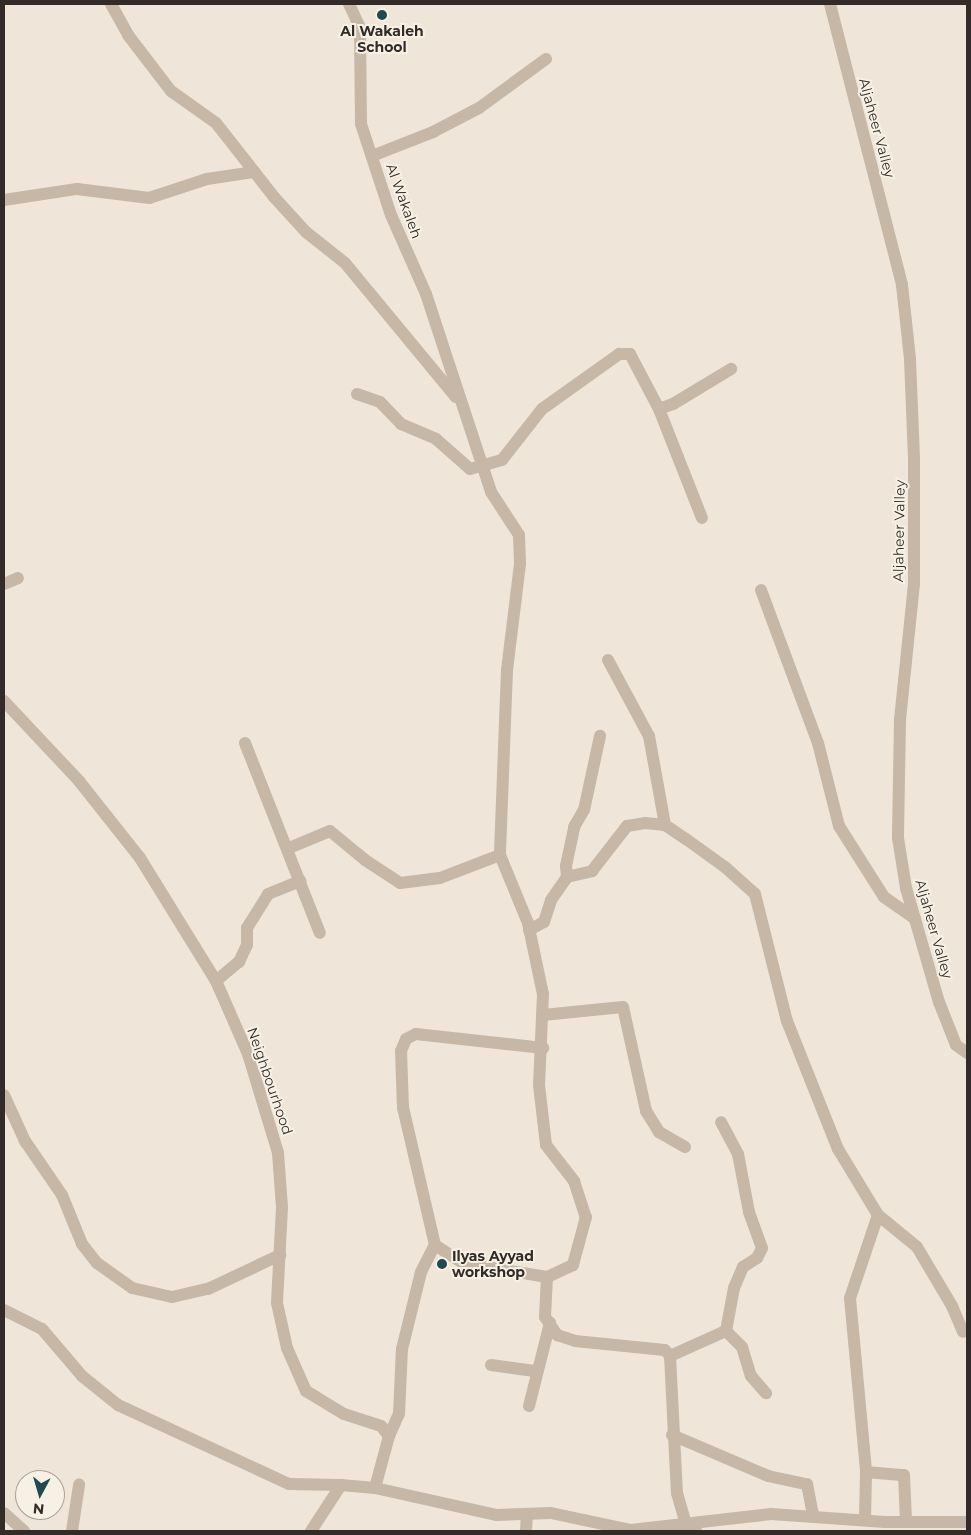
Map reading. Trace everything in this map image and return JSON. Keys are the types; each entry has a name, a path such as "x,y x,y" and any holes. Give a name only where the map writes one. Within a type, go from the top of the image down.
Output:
{"street":[{"path":"111,4 128,35 171,91 216,123 254,172 306,232 345,263 461,403"},
{"name":"Al Wakaleh","path":"349,4 360,28 361,124 391,215 426,294 491,492 519,535 520,564 507,670 500,854"},
{"name":"Aljaheer Valley","path":"830,4 902,285 910,359 914,458 914,584 900,720 898,838 906,888 939,1002 956,1045 967,1053"},
{"path":"372,156 433,132 479,108 546,59"},
{"path":"4,200 77,189 149,198 207,179 254,172"},
{"path":"357,394 380,402 401,424 436,439 470,469 482,468 502,460 542,409 618,354 630,354 658,409 702,518"},
{"path":"658,409 673,404 731,369"},
{"path":"4,584 18,578"},
{"path":"761,590 818,743 839,826 884,897 915,919"},
{"path":"608,660 649,736 664,825"},
{"name":"Neighbourhood","path":"4,701 79,781 140,858 216,981 248,1054 278,1154 280,1255 277,1303 287,1348 306,1391 344,1414 381,1426 389,1436"},
{"path":"529,930 544,922 551,900 567,877 566,866 574,827 584,810 600,736"},
{"path":"246,743 289,848 320,933"},
{"path":"567,877 592,871 627,826 645,823 664,825 725,867 755,894 765,925 787,1021 838,1149 878,1215 917,1247 952,1306 963,1332"},
{"path":"289,848 330,831 365,860 400,883 440,878 500,854 529,930 543,994 543,1048 539,1084 546,1145 574,1181 586,1216 573,1265 547,1277 463,1263 435,1245"},
{"path":"216,981 239,962 247,945 247,928 268,894 301,882"},
{"path":"543,1015 623,1007 640,1098 660,1132 685,1147"},
{"path":"375,1488 389,1436 399,1414 402,1349 421,1272 435,1245 403,1108 401,1051 406,1039 416,1034 543,1048"},
{"path":"4,1095 25,1141 62,1195 82,1244 97,1263 132,1288 172,1296 199,1291 280,1255"},
{"path":"721,1122 738,1154 750,1212 762,1248 757,1258 743,1267 737,1281 726,1332"},
{"path":"865,1519 866,1472 850,1298 878,1215"},
{"path":"547,1277 546,1317 557,1335 575,1341 665,1350 670,1356 672,1435 678,1493 691,1528"},
{"path":"4,1310 42,1329 82,1376 118,1405 289,1484 375,1488 497,1515 551,1513 631,1530 691,1528 771,1514 865,1519 886,1526 906,1520 965,1518"},
{"path":"529,1406 535,1371 543,1357 550,1323"},
{"path":"670,1356 726,1332"},
{"path":"726,1332 742,1347 751,1376 766,1393"},
{"path":"491,1365 535,1371"},
{"path":"672,1435 768,1476 807,1484 813,1516"},
{"path":"866,1472 904,1475 906,1520"},
{"path":"72,1531 79,1485"},
{"path":"311,1531 341,1485"},
{"path":"4,1513 24,1531"},
{"path":"526,1531 527,1514"}],"place":[{"name":"Al Wakaleh School","path":"382,15"},
{"name":"Ilyas Ayyad workshop","path":"442,1264"}]}
